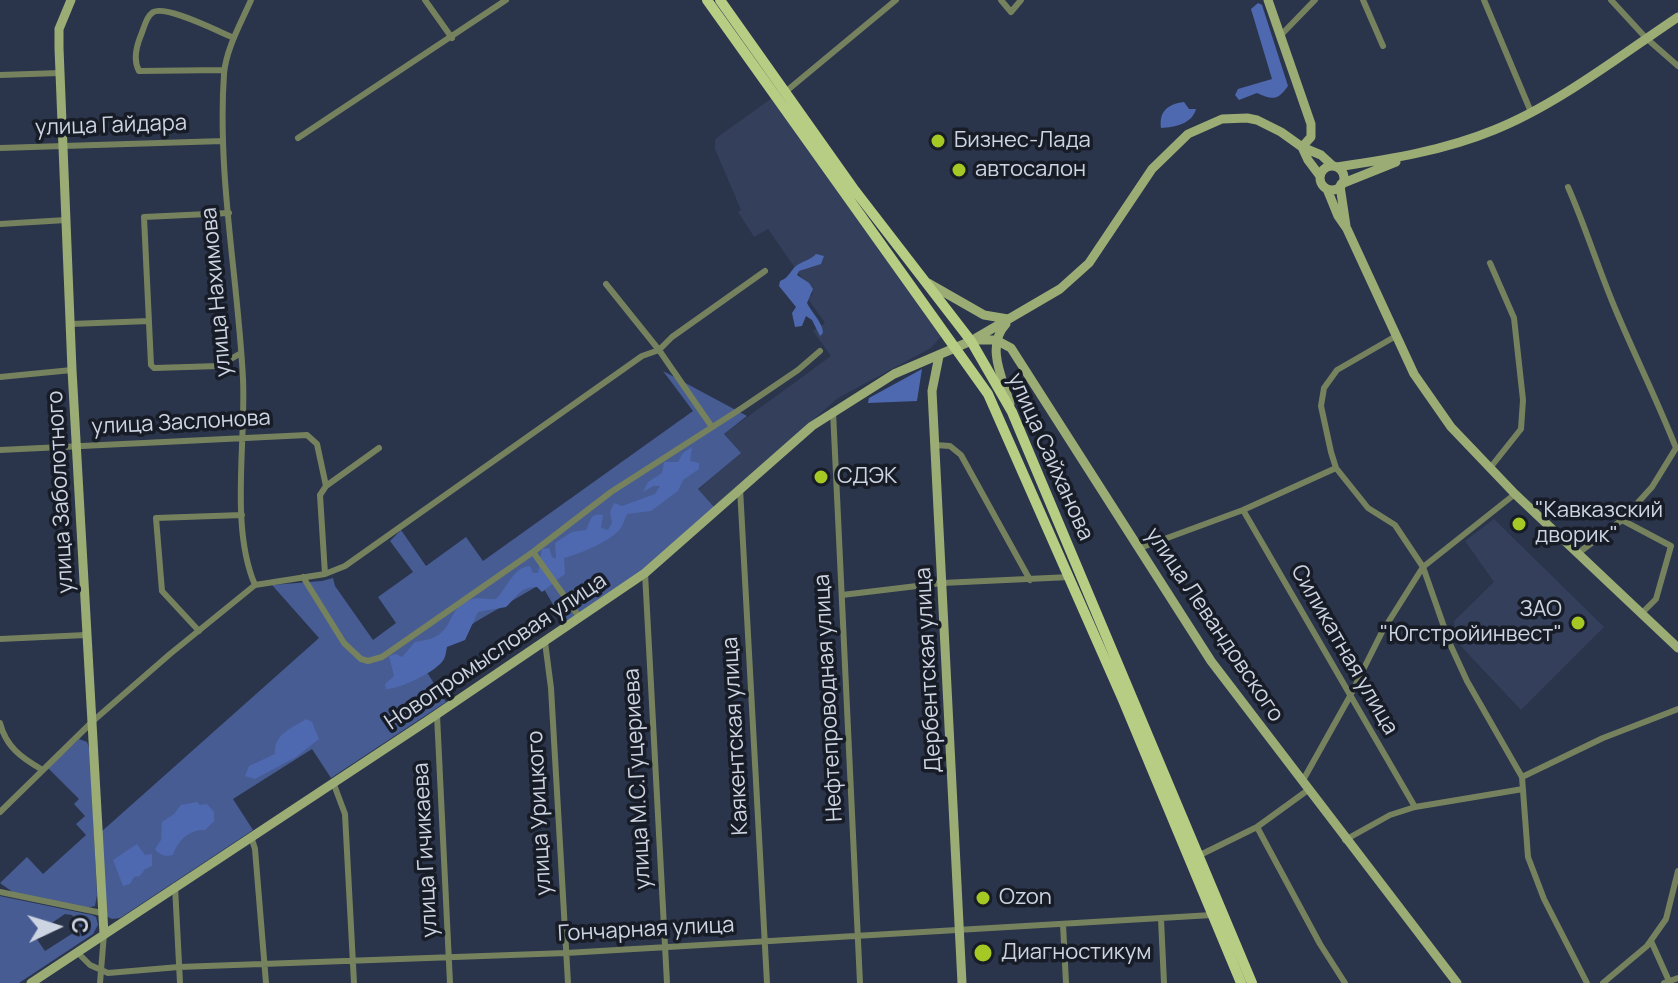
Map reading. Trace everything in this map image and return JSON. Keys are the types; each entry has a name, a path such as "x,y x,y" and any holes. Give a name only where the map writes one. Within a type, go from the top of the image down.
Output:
{"main road":[{"path":"707,0 782,95"},
{"name":"улица Сайханова","path":"720,0 988,394 1075,575 1200,855 1241,983"},
{"name":"улица Сайханова","path":"782,95 971,341 1012,412 1075,575 1218,913 1252,983"}],"street":[{"name":"улица Заболотного","path":"71,0 59,29 72,370 104,934 100,983"},
{"name":"улица Нахимова","path":"251,0 224,70 223,141 241,353 244,439 242,515 247,566 255,585"},
{"path":"425,0 452,38"},
{"path":"298,138 506,0"},
{"path":"782,95 896,0"},
{"path":"1001,0 1011,12 1021,0"},
{"path":"1268,0 1311,124 1311,137 1302,147 1347,229 1414,374 1437,410 1515,494 1678,648"},
{"path":"1280,36 1315,0"},
{"path":"1363,0 1383,46"},
{"path":"1484,0 1531,112"},
{"path":"1611,0 1646,38 1678,66"},
{"path":"224,70 139,71 135,62 136,46 150,14 157,10 172,12 234,38"},
{"path":"1327,189 1410,156 1478,136 1531,112 1678,17"},
{"path":"0,75 61,72"},
{"name":"Новопромысловая улица","path":"31,983 437,715 645,573 793,441 833,411 894,374 971,341 1011,319 1079,274 1152,169 1174,146 1197,129 1222,119 1247,118 1268,124 1302,147 1321,155 1335,167"},
{"name":"улица Гайдара","path":"0,148 223,141"},
{"path":"1320,176 1323,170 1335,167 1410,156"},
{"path":"1335,167 1343,175 1341,185 1347,229"},
{"path":"1568,187 1616,312 1651,384 1677,448 1652,487 1622,520 1577,554"},
{"path":"229,213 144,217 152,368 219,366 241,353"},
{"path":"0,224 66,220"},
{"path":"1490,263 1514,318 1523,400 1521,429 1490,468"},
{"path":"0,812 93,721 255,585 325,574 345,566 622,369 642,356 659,350 672,337 765,271"},
{"path":"925,281 984,315 1011,319"},
{"path":"606,284 659,350 712,427"},
{"path":"1011,319 999,332 996,353 1012,412"},
{"path":"71,324 149,321"},
{"path":"1396,336 1337,370 1324,388 1321,406 1336,468 1368,508 1395,525 1423,567 1450,644 1467,681 1522,777 1528,857 1544,899 1587,983"},
{"path":"971,341 996,340"},
{"name":"улица Левандовского","path":"996,340 1011,348 1211,661 1457,983"},
{"path":"303,577 344,643 361,659 368,661 386,655 533,552 611,492 798,370 820,351"},
{"name":"Дербентская улица","path":"939,356 932,391 962,983"},
{"path":"0,377 72,370"},
{"name":"Нефтепроводная улица","path":"833,411 860,983"},
{"name":"улица Заслонова","path":"0,450 300,435 312,437 317,444 326,486"},
{"path":"935,445 950,446 961,455 1030,580"},
{"path":"325,574 320,495 326,486 379,448"},
{"path":"1140,548 1243,510 1336,468"},
{"name":"Каякентская улица","path":"740,488 767,983"},
{"path":"1200,855 1257,827 1305,786 1382,632 1423,567 1515,494"},
{"name":"Силикатная улица","path":"1243,510 1349,698 1415,807"},
{"path":"199,631 162,591 156,518 242,515"},
{"path":"1622,520 1671,546 1656,599 1641,614"},
{"path":"533,552 580,618"},
{"name":"улица М.С.Гуцериева","path":"645,573 667,983"},
{"path":"842,595 942,583 1075,575"},
{"path":"0,639 86,635"},
{"name":"улица Урицкого","path":"545,642 551,688 568,983"},
{"path":"1522,777 1603,738 1678,709"},
{"name":"улица Гичикаева","path":"437,715 450,983"},
{"path":"0,723 9,745 41,769"},
{"path":"333,782 345,814 354,983"},
{"path":"1345,840 1390,815 1415,807 1523,789"},
{"path":"1257,827 1320,944 1345,983"},
{"path":"251,836 255,849 266,983"},
{"path":"1603,983 1651,941 1666,919 1678,871"},
{"path":"175,886 180,983"},
{"path":"0,892 102,913"},
{"name":"Гончарная улица","path":"101,972 566,953 960,928 1161,919 1218,913"},
{"path":"1161,919 1164,983"},
{"path":"1063,924 1066,983"},
{"path":"1651,941 1667,982 1678,978"},
{"path":"77,952 101,972"}],"shaded area":[{"path":"1258,3 1262,5 1288,86 1277,97 1257,93 1239,100 1235,95 1238,89 1272,79 1251,9"},
{"path":"772,98 941,337 931,348 838,398 714,507 698,490 740,453 724,434 831,356 813,331 825,323 808,299 813,294 768,229 754,237 738,212 741,210 715,149 715,140 719,136"},
{"path":"1184,102 1189,109 1196,109 1191,118 1177,126 1161,128 1165,110"},
{"path":"816,254 824,256 821,264 799,271 797,275 813,289 807,303 821,326 823,333 820,336 812,320 806,316 802,326 795,327 792,313 796,307 779,286 780,281 796,266"},
{"path":"922,369 917,401 868,403 869,398"},
{"path":"663,371 747,416 724,434 741,453 698,489 714,507 641,571 564,623 541,584 477,621 419,660 446,702 331,778 312,749 233,799 253,830 120,918 106,916 101,832 319,638 272,585 333,578 335,586 373,640 396,623 378,597 413,572 390,541 401,530 426,566 466,537 483,561 693,411"},
{"path":"692,447 690,461 699,463 699,469 683,480 678,491 651,511 627,514 618,531 605,541 564,558 565,574 542,592 537,587 526,589 506,607 478,612 465,640 447,647 440,664 417,679 386,689 385,684 394,676 389,656 396,654 402,657 415,642 438,635 455,611 470,600 496,599 511,578 524,567 530,566 533,573 538,573 542,549 549,548 556,559 555,543 572,532 586,530 595,515 603,515 601,528 608,530 614,503 622,506 655,494 660,486 643,492 648,482 662,473 664,462 678,462 683,453"},
{"path":"1494,519 1604,627 1521,710 1456,641 1454,621 1494,582 1465,541"},
{"path":"306,719 312,722 319,739 296,757 255,779 245,776 249,766 275,754 277,741 285,732"},
{"path":"79,739 87,742 90,751 97,895 95,906 87,908 14,893 0,883 27,857 43,874 86,835 76,824 85,816 74,804 79,799 48,768"},
{"path":"207,804 214,812 214,821 205,830 185,836 173,855 158,853 155,849 161,840 162,822 181,805"},
{"path":"137,844 145,855 152,854 152,866 123,886 113,860"},
{"path":"0,896 96,917 98,925 93,934 19,983 0,983","holes":["65,914 72,915 81,928 45,951 34,935"]}],"place":[{"name":"Бизнес-Лада","path":"938,141"},
{"name":"автосалон","path":"959,170"},
{"name":"СДЭК","path":"821,477"},
{"name":"\"Кавказский дворик\"","path":"1519,524"},
{"name":"ЗАО \"Югстройинвест\"","path":"1578,623"},
{"name":"Ozon","path":"983,898"},
{"name":"Диагностикум","path":"983,953"}]}
